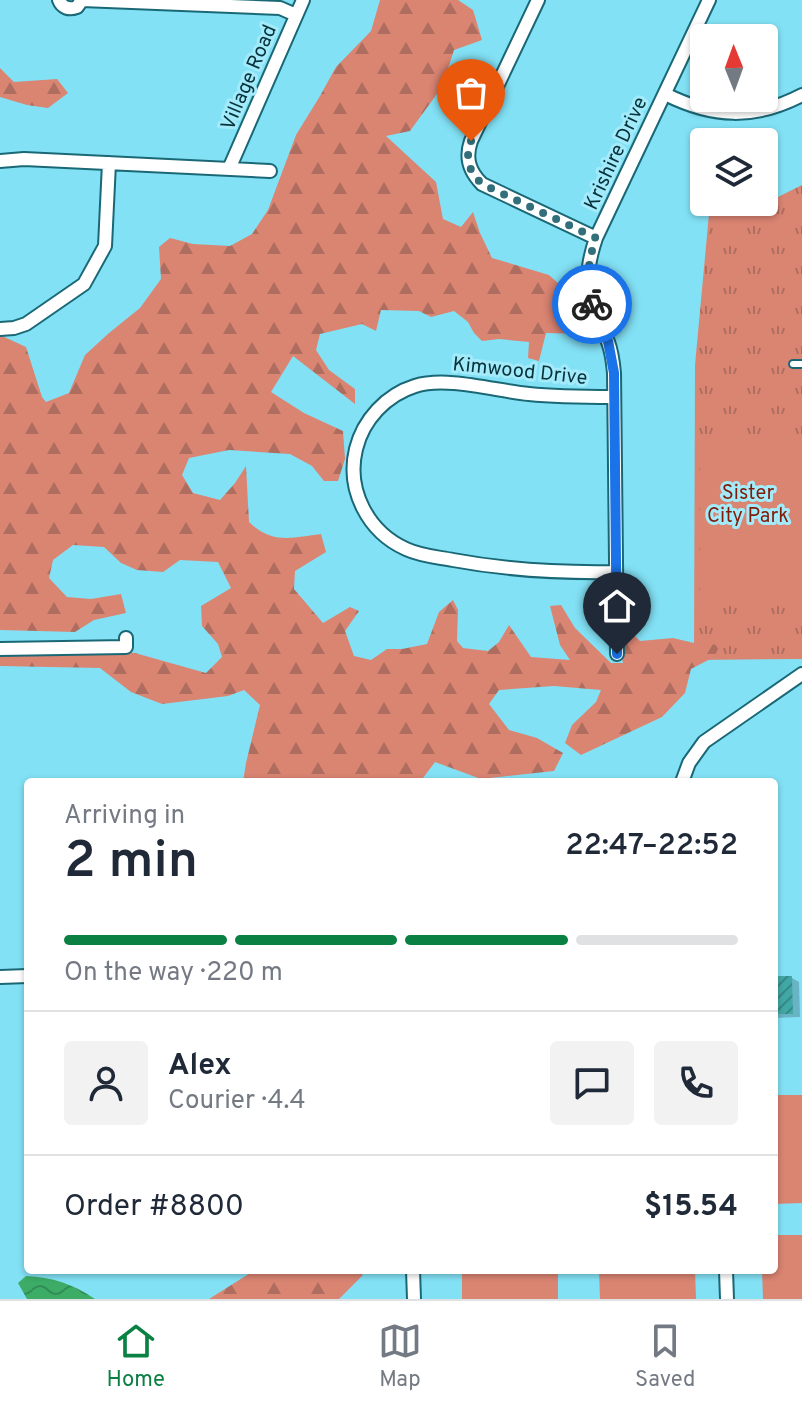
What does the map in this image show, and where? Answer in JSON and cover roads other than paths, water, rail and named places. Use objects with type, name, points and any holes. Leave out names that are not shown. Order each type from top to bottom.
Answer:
[{"type":"street","points":[[59,0],[69,9],[77,7],[82,0],[280,8],[296,15]]},
{"type":"street","name":"Village Road","points":[[229,169],[303,0]]},
{"type":"street","points":[[538,0],[471,141],[467,160],[482,184],[596,238]]},
{"type":"street","points":[[665,94],[709,0]]},
{"type":"street","name":"Krishire Drive","points":[[617,654],[612,357],[590,299],[588,282],[596,238],[665,94],[697,108],[732,113],[767,109],[802,95]]},
{"type":"street","points":[[0,161],[24,159],[270,171]]},
{"type":"street","points":[[0,329],[26,324],[84,284],[105,246],[109,163]]},
{"type":"street","name":"Kimwood Drive","points":[[614,397],[533,395],[444,382],[415,386],[389,399],[376,410],[366,424],[355,452],[354,468],[358,498],[364,512],[384,536],[409,551],[512,568],[616,572]]},
{"type":"street","points":[[0,649],[126,647],[126,638]]},
{"type":"street","points":[[683,778],[689,763],[704,742],[802,674]]},
{"type":"street","points":[[0,977],[24,976]]},
{"type":"street","points":[[413,1274],[414,1299]]},
{"type":"street","points":[[726,1274],[727,1299]]},
{"type":"lane","points":[[793,364],[802,364]]},
{"type":"water","points":[[26,1276],[62,1282],[95,1299],[27,1299],[18,1283]]},
{"type":"park label","name":"Sister City Park","points":[[748,504]]}]
